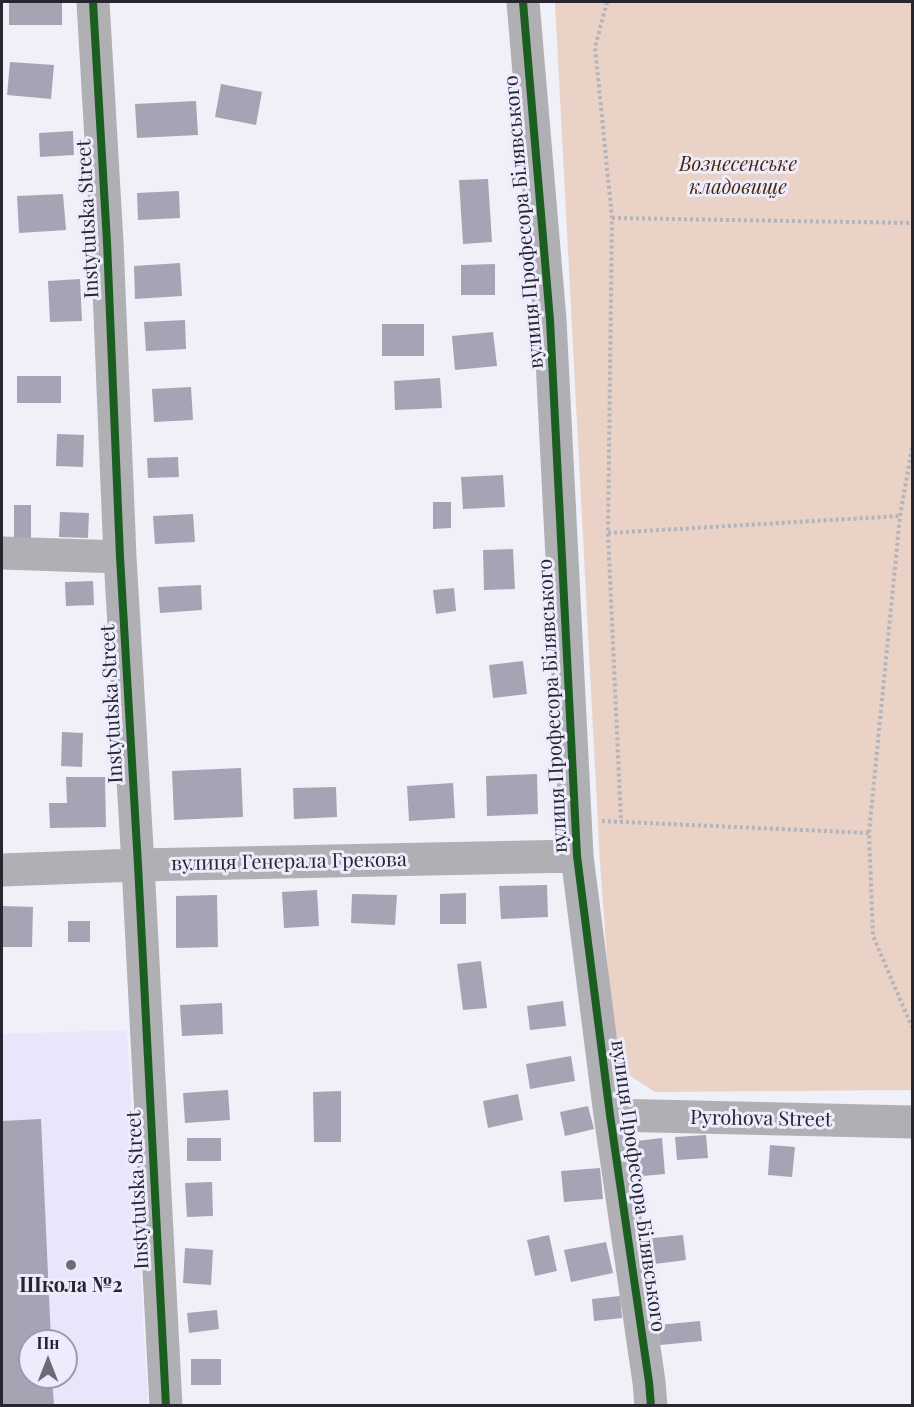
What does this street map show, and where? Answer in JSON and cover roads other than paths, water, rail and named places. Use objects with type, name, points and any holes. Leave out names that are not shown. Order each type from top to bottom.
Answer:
[{"type":"street","name":"Instytutska Street","points":[[93,2],[120,557],[166,1406]]},
{"type":"street","name":"вулиця Професора Білявського","points":[[523,2],[550,320],[577,856],[610,1115],[651,1406]]},
{"type":"street","points":[[2,554],[120,557]]},
{"type":"street","name":"вулиця Генерала Грекова","points":[[2,870],[577,856]]},
{"type":"street","name":"Pyrohova Street","points":[[610,1115],[912,1122]]},
{"type":"place","name":"Школа №2","points":[[71,1265]]},
{"type":"park label","name":"Вознесенське кладовище","points":[[738,176]]}]
